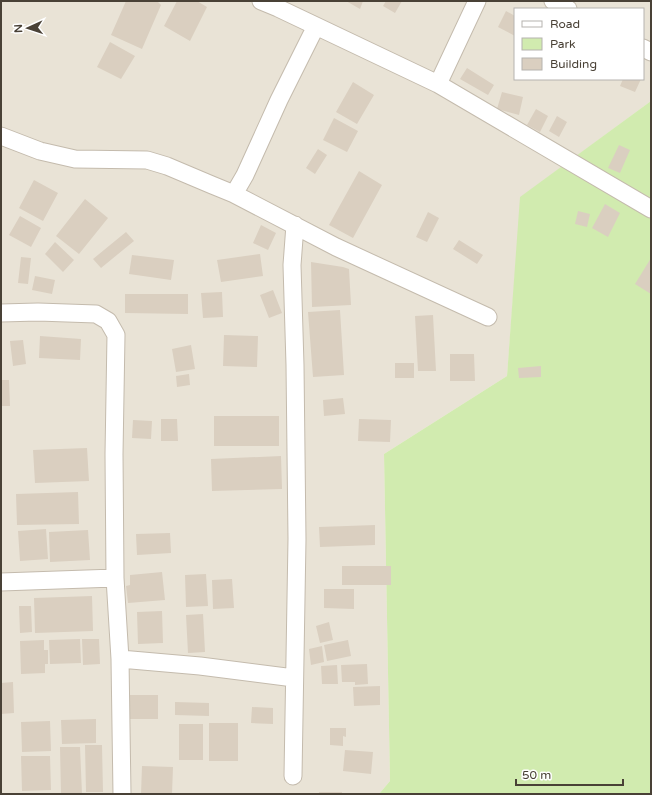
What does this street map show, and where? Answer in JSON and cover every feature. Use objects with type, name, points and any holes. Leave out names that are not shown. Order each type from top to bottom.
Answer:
[{"type":"street","points":[[261,1],[280,4],[316,26],[438,84],[651,209]]},
{"type":"street","points":[[438,84],[477,1]]},
{"type":"street","points":[[553,1],[566,8]]},
{"type":"street","points":[[234,194],[245,175],[279,100],[316,26]]},
{"type":"street","points":[[1,136],[40,151],[75,159],[148,160],[167,166],[234,194],[336,247],[488,317]]},
{"type":"street","points":[[293,776],[297,539],[292,265],[295,225]]},
{"type":"street","points":[[1,313],[38,312],[96,314],[108,321],[116,335],[114,454],[115,578],[120,659],[122,794]]},
{"type":"street","points":[[1,582],[115,578]]},
{"type":"street","points":[[120,659],[200,666],[294,678]]},
{"type":"shaded area","points":[[1,1],[651,1],[651,101],[521,197],[507,376],[384,454],[390,781],[379,794],[1,794]]},
{"type":"green space","points":[[651,101],[651,794],[379,794],[390,781],[384,454],[507,376],[520,197]]},
{"type":"building","points":[[126,1],[157,1],[161,5],[142,49],[111,35]]},
{"type":"building","points":[[177,1],[197,1],[207,7],[190,41],[164,26]]},
{"type":"building","points":[[346,1],[363,1],[360,9]]},
{"type":"building","points":[[386,1],[402,1],[395,13],[383,6]]},
{"type":"building","points":[[506,11],[514,15],[514,35],[498,27]]},
{"type":"building","points":[[110,42],[135,56],[121,79],[97,67]]},
{"type":"building","points":[[467,68],[494,85],[488,95],[460,79]]},
{"type":"building","points":[[623,80],[641,80],[635,92],[620,86]]},
{"type":"building","points":[[353,82],[374,95],[357,124],[336,112]]},
{"type":"building","points":[[502,92],[523,97],[519,115],[497,109]]},
{"type":"building","points":[[536,109],[548,116],[540,132],[527,125]]},
{"type":"building","points":[[557,116],[567,122],[559,137],[549,131]]},
{"type":"building","points":[[334,118],[358,131],[347,152],[323,140]]},
{"type":"building","points":[[619,145],[630,150],[620,173],[608,168]]},
{"type":"building","points":[[318,149],[327,155],[315,174],[306,168]]},
{"type":"building","points":[[359,171],[382,185],[353,238],[329,225]]},
{"type":"building","points":[[34,180],[58,193],[43,221],[19,208]]},
{"type":"building","points":[[85,199],[108,218],[79,254],[56,236]]},
{"type":"building","points":[[605,204],[620,213],[608,237],[592,228]]},
{"type":"building","points":[[578,211],[590,214],[587,227],[575,224]]},
{"type":"building","points":[[428,212],[439,218],[427,242],[416,237]]},
{"type":"building","points":[[20,216],[41,228],[31,247],[9,235]]},
{"type":"building","points":[[261,225],[276,233],[268,250],[253,243]]},
{"type":"building","points":[[126,232],[134,241],[101,268],[93,259]]},
{"type":"building","points":[[459,240],[483,255],[477,264],[453,249]]},
{"type":"building","points":[[55,242],[74,260],[63,272],[45,254]]},
{"type":"building","points":[[260,254],[263,276],[221,282],[217,260]]},
{"type":"building","points":[[132,255],[174,260],[171,280],[129,274]]},
{"type":"building","points":[[21,257],[31,258],[28,284],[18,283]]},
{"type":"building","points":[[651,258],[651,294],[635,284]]},
{"type":"building","points":[[311,262],[349,269],[351,305],[312,307]]},
{"type":"building","points":[[35,276],[55,280],[52,294],[32,290]]},
{"type":"building","points":[[273,290],[282,313],[269,318],[260,295]]},
{"type":"building","points":[[222,292],[223,317],[203,318],[201,293]]},
{"type":"building","points":[[125,294],[188,294],[188,314],[125,313]]},
{"type":"building","points":[[340,310],[344,375],[313,377],[308,312]]},
{"type":"building","points":[[433,315],[436,371],[418,371],[415,316]]},
{"type":"building","points":[[224,335],[258,336],[257,367],[223,366]]},
{"type":"building","points":[[40,336],[81,339],[80,360],[39,358]]},
{"type":"building","points":[[23,340],[26,364],[13,366],[10,341]]},
{"type":"building","points":[[191,345],[195,369],[176,372],[172,349]]},
{"type":"building","points":[[450,354],[474,354],[475,381],[450,381]]},
{"type":"building","points":[[395,363],[414,363],[414,378],[395,378]]},
{"type":"building","points":[[541,366],[541,377],[519,378],[518,368]]},
{"type":"building","points":[[189,374],[190,385],[177,387],[176,376]]},
{"type":"building","points":[[1,380],[9,380],[10,406],[1,406]]},
{"type":"building","points":[[343,398],[345,414],[324,416],[323,400]]},
{"type":"building","points":[[214,416],[279,416],[279,446],[214,446]]},
{"type":"building","points":[[161,419],[177,419],[178,441],[161,441]]},
{"type":"building","points":[[359,419],[391,420],[390,442],[358,441]]},
{"type":"building","points":[[133,420],[152,421],[151,439],[132,438]]},
{"type":"building","points":[[87,448],[89,481],[35,483],[33,450]]},
{"type":"building","points":[[281,456],[282,489],[212,491],[211,459]]},
{"type":"building","points":[[78,492],[79,524],[17,525],[16,494]]},
{"type":"building","points":[[375,525],[375,545],[320,547],[319,527]]},
{"type":"building","points":[[46,529],[48,559],[20,561],[18,531]]},
{"type":"building","points":[[88,530],[90,560],[50,562],[49,532]]},
{"type":"building","points":[[170,533],[171,553],[137,555],[136,534]]},
{"type":"building","points":[[342,566],[391,566],[391,585],[342,585]]},
{"type":"building","points":[[162,572],[165,600],[128,603],[126,586],[130,585],[130,575]]},
{"type":"building","points":[[206,574],[208,606],[186,607],[185,575]]},
{"type":"building","points":[[232,579],[234,608],[213,609],[212,580]]},
{"type":"building","points":[[324,589],[354,589],[354,609],[324,608]]},
{"type":"building","points":[[92,596],[93,631],[35,633],[34,598]]},
{"type":"building","points":[[19,606],[31,606],[32,632],[20,633]]},
{"type":"building","points":[[162,611],[163,643],[138,644],[137,612]]},
{"type":"building","points":[[203,614],[205,652],[188,653],[186,615]]},
{"type":"building","points":[[329,622],[333,640],[320,643],[316,626]]},
{"type":"building","points":[[80,639],[81,663],[50,664],[49,640]]},
{"type":"building","points":[[82,639],[99,639],[100,664],[83,665]]},
{"type":"building","points":[[44,640],[44,650],[48,650],[48,664],[45,664],[45,673],[21,674],[20,641]]},
{"type":"building","points":[[348,640],[351,656],[327,661],[324,645]]},
{"type":"building","points":[[322,646],[324,662],[311,665],[309,649]]},
{"type":"building","points":[[367,664],[368,684],[355,685],[355,682],[342,682],[341,665]]},
{"type":"building","points":[[337,665],[338,684],[322,684],[321,666]]},
{"type":"building","points":[[13,682],[14,713],[1,714],[1,683]]},
{"type":"building","points":[[380,686],[380,705],[354,706],[353,687]]},
{"type":"building","points":[[130,695],[158,695],[158,719],[130,719]]},
{"type":"building","points":[[175,702],[209,703],[209,716],[175,715]]},
{"type":"building","points":[[252,707],[273,708],[273,724],[251,723]]},
{"type":"building","points":[[96,719],[96,743],[62,744],[61,720]]},
{"type":"building","points":[[50,721],[51,751],[22,752],[21,722]]},
{"type":"building","points":[[209,723],[238,723],[238,761],[209,761]]},
{"type":"building","points":[[179,724],[203,724],[203,760],[179,760]]},
{"type":"building","points":[[330,728],[346,728],[346,737],[343,736],[343,746],[330,745]]},
{"type":"building","points":[[85,745],[102,745],[103,792],[86,792]]},
{"type":"building","points":[[60,747],[80,747],[82,794],[61,794]]},
{"type":"building","points":[[345,750],[373,752],[371,774],[343,771]]},
{"type":"building","points":[[21,756],[50,756],[51,790],[22,791]]},
{"type":"building","points":[[142,766],[173,767],[172,794],[141,794]]},
{"type":"building","points":[[319,792],[342,792],[342,794],[319,794]]}]
